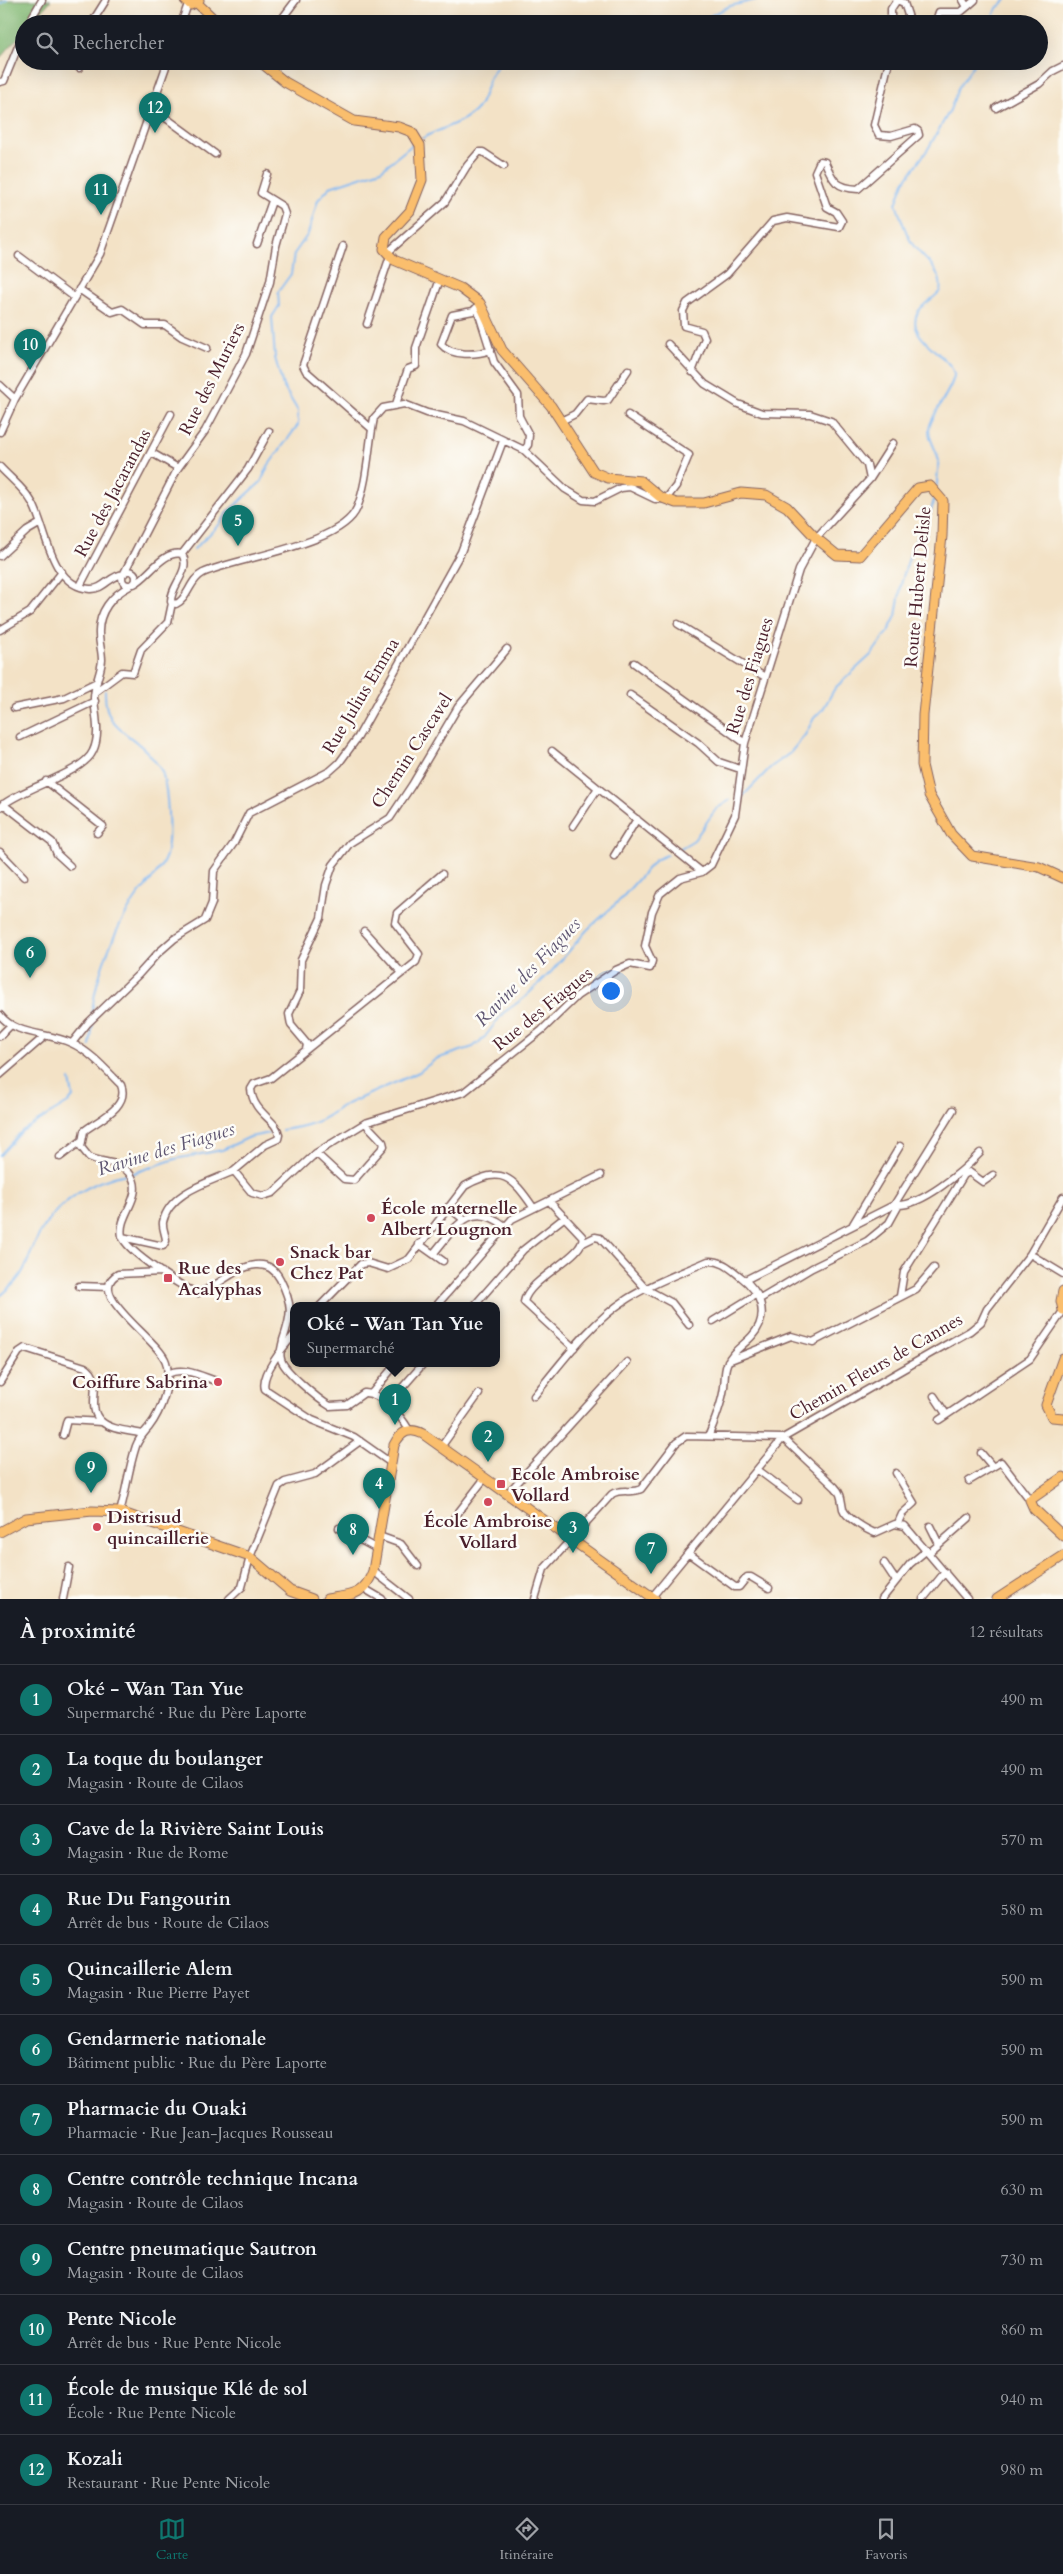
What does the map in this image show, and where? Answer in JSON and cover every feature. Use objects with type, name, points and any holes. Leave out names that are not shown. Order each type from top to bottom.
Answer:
[{"type":"main road","points":[[192,2],[208,15]]},
{"type":"main road","points":[[270,70],[285,82],[354,121],[399,128],[412,132],[420,145],[422,180],[410,211],[386,237],[384,249],[389,254]]},
{"type":"main road","name":"Route Hubert Delisle","points":[[389,254],[394,260],[469,293],[479,306],[502,350],[551,406],[594,472],[608,478],[641,481],[666,499],[676,503],[704,503],[741,493],[766,495],[787,507],[816,538],[837,555],[860,556],[918,488],[930,486],[943,501],[942,536],[923,715],[922,765],[929,795],[951,834],[972,856],[979,859],[1039,867],[1063,878]]},
{"type":"main road","points":[[1063,1291],[1061,1301],[1063,1311]]},
{"type":"main road","points":[[1063,1358],[1046,1405],[1052,1417],[1063,1418]]},
{"type":"main road","points":[[327,1599],[346,1596],[365,1589],[373,1571],[391,1463],[397,1439],[409,1430],[423,1434],[572,1538],[653,1598]]},
{"type":"main road","points":[[1063,1477],[1030,1500],[1034,1509],[1063,1536]]},
{"type":"main road","points":[[0,1532],[26,1518],[92,1511],[120,1512],[250,1557],[290,1591],[312,1599]]},
{"type":"main road","points":[[997,1599],[1063,1556]]},
{"type":"street","points":[[33,15],[42,0]]},
{"type":"street","points":[[97,15],[106,0]]},
{"type":"street","points":[[285,15],[296,0]]},
{"type":"street","points":[[892,15],[894,3],[897,0],[904,3],[908,15]]},
{"type":"street","points":[[963,0],[967,7]]},
{"type":"street","points":[[938,15],[939,12],[961,12],[975,0]]},
{"type":"street","points":[[186,15],[192,2]]},
{"type":"street","points":[[2,81],[15,52]]},
{"type":"street","points":[[996,108],[1039,84],[1053,71],[1063,66]]},
{"type":"street","points":[[0,432],[15,399],[100,254],[165,70]]},
{"type":"street","points":[[692,372],[705,338],[702,331],[684,326],[683,311],[687,303],[727,274],[772,221],[787,218],[839,227],[842,220],[836,212],[827,208],[815,172],[820,161],[825,162],[832,179],[844,188],[858,189],[919,135],[918,130],[915,129],[891,136],[879,135],[874,126],[887,70]]},
{"type":"street","points":[[151,107],[216,154]]},
{"type":"street","points":[[367,324],[389,254],[445,202],[467,166],[479,152],[483,152],[504,166]]},
{"type":"street","name":"Rue des Muriers","points":[[126,576],[178,468],[192,452],[220,405],[246,354],[260,317],[285,214],[282,206],[261,194],[266,174]]},
{"type":"street","points":[[257,244],[272,201]]},
{"type":"street","points":[[343,246],[303,365],[306,371],[372,429]]},
{"type":"street","points":[[19,256],[74,297]]},
{"type":"street","points":[[396,404],[408,369],[416,366],[418,362],[416,348],[440,279]]},
{"type":"street","points":[[79,289],[112,312],[122,309],[145,324],[167,326],[182,337],[207,348]]},
{"type":"street","points":[[491,350],[478,354],[466,353],[450,350],[441,344],[454,313],[472,312],[479,306],[491,350],[494,362],[518,395],[519,416],[529,435],[528,446],[524,450]]},
{"type":"street","points":[[668,344],[692,372],[721,396],[752,410],[770,414],[810,414],[831,422],[867,465],[870,479]]},
{"type":"street","points":[[561,421],[575,414],[587,399],[608,400],[628,370]]},
{"type":"street","points":[[0,385],[15,399]]},
{"type":"street","points":[[172,603],[180,602],[192,582],[200,574],[309,541],[345,524],[353,515],[361,494],[374,418],[378,411],[396,404],[404,404],[427,413],[464,421],[524,450],[565,489],[583,500],[595,501],[621,488],[630,486],[655,500],[666,499],[676,486],[689,455],[628,415]]},
{"type":"street","name":"Rue des Jacarandas","points":[[80,586],[171,414]]},
{"type":"street","points":[[132,585],[148,571],[172,555],[182,554],[248,469],[269,431]]},
{"type":"street","name":"Rue Julius Emma","points":[[72,1043],[88,1023],[158,953],[174,939],[205,920],[212,903],[214,871],[234,843],[249,813],[301,784],[330,771],[339,763],[358,737],[461,552],[503,441]]},
{"type":"street","name":"Rue des Fiagues","points":[[234,1171],[252,1193],[263,1196],[280,1187],[316,1153],[365,1123],[464,1092],[542,1030],[577,996],[608,976],[630,964],[650,968],[652,961],[644,946],[652,912],[660,894],[680,878],[702,872],[711,865],[735,815],[745,744],[799,570],[816,538],[870,479],[893,443]]},
{"type":"street","points":[[152,453],[178,468]]},
{"type":"street","points":[[0,468],[32,502],[54,560],[62,572],[80,586],[94,588],[112,578],[148,571]]},
{"type":"street","points":[[0,556],[27,530],[39,524]]},
{"type":"street","points":[[95,692],[122,672],[133,673],[141,650],[168,622],[172,592],[185,564],[182,554]]},
{"type":"street","points":[[0,630],[30,612],[62,572]]},
{"type":"street","points":[[126,576],[137,578],[132,585]]},
{"type":"street","points":[[126,576],[132,585]]},
{"type":"street","points":[[70,866],[57,854],[52,842],[2,806],[46,781],[81,766],[90,757],[96,740],[95,692],[102,660],[99,636],[100,620],[106,606],[126,576]]},
{"type":"street","points":[[678,624],[765,677]]},
{"type":"street","name":"Chemin Cascavel","points":[[306,1050],[307,1044],[291,1024],[289,1014],[300,992],[301,960],[321,918],[326,885],[332,865],[350,843],[390,818],[412,785],[458,707],[507,650]]},
{"type":"street","points":[[634,663],[745,744]]},
{"type":"street","points":[[14,708],[64,698],[97,682]]},
{"type":"street","points":[[630,695],[698,743],[719,762],[740,769]]},
{"type":"street","points":[[20,737],[95,701]]},
{"type":"street","points":[[552,751],[702,872]]},
{"type":"street","points":[[46,781],[103,826],[97,833]]},
{"type":"street","points":[[573,826],[598,788]]},
{"type":"street","points":[[614,856],[637,818]]},
{"type":"street","points":[[0,852],[24,877]]},
{"type":"street","points":[[122,1237],[163,1246],[166,1241],[162,1227],[164,1217],[178,1198],[191,1190],[234,1171],[265,1145],[278,1139],[279,1135],[276,1126],[265,1118],[256,1106],[252,1087],[274,1075],[416,962],[419,954],[395,923],[397,913],[442,874]]},
{"type":"street","points":[[364,930],[402,974]]},
{"type":"street","points":[[0,1015],[11,1025],[72,1043],[92,1056],[121,1085],[124,1091],[117,1107],[84,1131],[81,1147],[88,1157],[123,1167],[131,1176],[135,1187],[134,1197],[124,1222],[122,1237],[137,1254],[162,1272],[198,1293],[234,1272],[253,1265],[265,1265],[272,1268],[287,1292],[290,1302]]},
{"type":"street","points":[[0,1036],[11,1025]]},
{"type":"street","points":[[0,1075],[45,1036]]},
{"type":"street","points":[[713,1321],[880,1233],[889,1223],[897,1205],[953,1110]]},
{"type":"street","points":[[316,1153],[344,1179],[354,1180],[384,1146],[383,1142],[365,1123]]},
{"type":"street","points":[[60,1157],[81,1141]]},
{"type":"street","points":[[853,1225],[900,1146]]},
{"type":"street","points":[[745,1280],[853,1225],[950,1182],[980,1153]]},
{"type":"street","points":[[900,1296],[904,1272],[964,1176],[970,1172],[983,1182],[993,1175]]},
{"type":"street","points":[[439,1302],[505,1226],[533,1207],[550,1202],[601,1175]]},
{"type":"street","points":[[324,1302],[357,1266],[368,1262],[384,1269],[392,1268],[408,1259],[465,1186],[491,1176],[504,1177],[517,1184],[533,1207]]},
{"type":"street","name":"Chemin Fleurs de Cannes","points":[[783,1438],[970,1331],[981,1322],[1030,1254],[1063,1197]]},
{"type":"street","points":[[550,1202],[582,1236],[583,1243]]},
{"type":"street","points":[[448,1207],[463,1219]]},
{"type":"street","points":[[433,1254],[463,1219],[487,1214],[505,1226]]},
{"type":"street","points":[[478,1302],[523,1250],[565,1217]]},
{"type":"street","points":[[574,1348],[524,1302],[528,1292],[552,1269],[579,1250],[583,1243],[595,1237],[600,1238],[646,1289],[672,1303],[689,1325]]},
{"type":"street","points":[[419,1244],[443,1261]]},
{"type":"street","points":[[1030,1254],[1063,1274]]},
{"type":"street","points":[[534,1396],[574,1348],[621,1303],[646,1289],[713,1261],[722,1263],[745,1280],[758,1296],[762,1310],[758,1328],[728,1361],[724,1388],[709,1435]]},
{"type":"street","points":[[728,1361],[791,1336],[813,1342],[843,1328],[920,1285],[934,1268]]},
{"type":"street","points":[[120,1512],[135,1449],[150,1426],[159,1407],[168,1374],[164,1355],[154,1342],[122,1314],[111,1299],[108,1287],[112,1277],[118,1274],[162,1272]]},
{"type":"street","points":[[79,1286],[108,1287]]},
{"type":"street","points":[[939,1420],[1030,1359],[1063,1311]]},
{"type":"street","points":[[290,1319],[281,1350],[281,1359],[285,1367],[330,1406],[347,1405],[360,1395],[371,1394],[402,1418],[409,1430]]},
{"type":"street","points":[[290,1340],[281,1350],[264,1380],[265,1389],[308,1418],[360,1441],[391,1463]]},
{"type":"street","points":[[0,1382],[19,1352],[28,1349],[84,1367],[92,1374],[96,1382],[95,1410],[102,1422]]},
{"type":"street","points":[[508,1494],[627,1362]]},
{"type":"street","points":[[371,1394],[394,1367]]},
{"type":"street","points":[[386,1405],[420,1367]]},
{"type":"street","points":[[168,1374],[174,1370],[184,1371],[216,1381]]},
{"type":"street","points":[[441,1447],[479,1394]]},
{"type":"street","points":[[934,1396],[946,1414]]},
{"type":"street","points":[[63,1436],[67,1420],[102,1422],[143,1434]]},
{"type":"street","points":[[535,1599],[544,1569],[612,1494],[621,1490],[634,1492],[641,1489],[681,1439],[693,1435],[783,1438],[836,1486],[842,1498],[844,1512],[869,1531],[879,1533],[898,1523],[902,1514],[914,1503],[896,1473]]},
{"type":"street","points":[[653,1598],[783,1438]]},
{"type":"street","points":[[229,1599],[242,1587],[250,1557],[275,1492],[281,1483],[315,1474],[360,1441]]},
{"type":"street","points":[[980,1453],[992,1466]]},
{"type":"street","points":[[969,1481],[998,1462],[1004,1464],[1030,1500]]},
{"type":"street","points":[[758,1470],[798,1500]]},
{"type":"street","points":[[454,1518],[486,1478]]},
{"type":"street","points":[[882,1599],[912,1561],[940,1544],[969,1518]]},
{"type":"street","points":[[898,1523],[907,1528],[967,1599]]},
{"type":"street","points":[[930,1526],[940,1544]]},
{"type":"street","points":[[339,1528],[376,1550]]},
{"type":"street","points":[[379,1536],[401,1544],[418,1566]]},
{"type":"street","points":[[688,1553],[735,1587],[739,1587],[747,1577],[750,1577],[769,1588]]},
{"type":"street","points":[[884,1563],[896,1581]]},
{"type":"street","points":[[63,1599],[69,1567]]},
{"type":"street","points":[[373,1571],[409,1599]]},
{"type":"street","points":[[923,1599],[945,1572]]},
{"type":"street","points":[[365,1589],[369,1599]]},
{"type":"street","points":[[365,1589],[382,1599]]},
{"type":"green space","points":[[0,0],[51,0],[38,15],[15,15],[15,41],[0,58]]},
{"type":"waterway","points":[[0,4],[7,0]]},
{"type":"waterway","points":[[712,15],[730,6],[756,0]]},
{"type":"waterway","name":"Ravine des Fiagues","points":[[994,15],[997,8],[1006,0]]},
{"type":"waterway","points":[[423,138],[470,116],[480,104],[488,82],[495,70]]},
{"type":"waterway","name":"Ravine des Fiagues","points":[[937,485],[938,458],[930,438],[929,429],[954,374],[951,367],[929,346],[917,330],[915,321],[918,312],[940,291],[939,277],[910,240],[896,204],[904,182],[928,149],[950,110],[958,88],[970,70]]},
{"type":"waterway","points":[[194,549],[219,525],[230,510],[261,482],[268,466],[298,425],[298,411],[283,386],[275,358],[272,317],[279,306],[278,292],[291,274],[294,254],[308,234],[318,200],[330,187],[381,170],[412,145]]},
{"type":"waterway","name":"Ravine des Fiagues","points":[[741,798],[771,767],[790,753],[805,735],[814,718],[823,709],[835,688],[871,655],[889,630],[896,616],[902,580],[910,554],[918,534],[928,521],[934,500]]},
{"type":"waterway","points":[[92,1015],[101,970],[113,939],[128,910],[162,864],[167,851],[168,834],[166,792],[161,771],[145,750],[114,724],[106,705],[105,691]]},
{"type":"waterway","name":"Ravine des Fiagues","points":[[679,849],[694,840],[716,809],[730,800]]},
{"type":"waterway","name":"Ravine des Fiagues","points":[[282,1130],[320,1120],[340,1107],[419,1072],[436,1059],[473,1047],[484,1038],[503,1013],[524,998],[551,972],[587,930],[620,900],[655,860],[667,855]]},
{"type":"waterway","points":[[90,1046],[93,1022]]},
{"type":"waterway","points":[[0,1155],[22,1131],[68,1103],[73,1097],[70,1080]]},
{"type":"waterway","name":"Ravine des Fiagues","points":[[131,1174],[175,1159],[222,1150],[250,1137],[274,1132]]},
{"type":"waterway","name":"Ravine des Fiagues","points":[[0,1296],[21,1274],[40,1233],[56,1211],[88,1187],[126,1174]]},
{"type":"place","name":"Kozali","points":[[155,133]]},
{"type":"place","name":"École de musique Klé de sol","points":[[101,215]]},
{"type":"place","name":"Pente Nicole","points":[[30,370]]},
{"type":"place","name":"Quincaillerie Alem","points":[[238,546]]},
{"type":"place","name":"Gendarmerie nationale","points":[[30,978]]},
{"type":"place","name":"École maternelle Albert Lougnon","points":[[371,1218]]},
{"type":"place","name":"Snack bar Chez Pat","points":[[280,1262]]},
{"type":"place","name":"Rue des Acalyphas","points":[[168,1278]]},
{"type":"place","name":"Coiffure Sabrina","points":[[218,1382]]},
{"type":"place","name":"Oké - Wan Tan Yue","points":[[395,1425]]},
{"type":"place","name":"La toque du boulanger","points":[[488,1462]]},
{"type":"place","name":"Ecole Ambroise Vollard","points":[[501,1484]]},
{"type":"place","name":"Centre pneumatique Sautron","points":[[91,1493]]},
{"type":"place","name":"École Ambroise Vollard","points":[[488,1502]]},
{"type":"place","name":"Rue Du Fangourin","points":[[379,1509]]},
{"type":"place","name":"Distrisud quincaillerie","points":[[97,1527]]},
{"type":"place","name":"Cave de la Rivière Saint Louis","points":[[573,1553]]},
{"type":"place","name":"Centre contrôle technique Incana","points":[[353,1555]]},
{"type":"place","name":"Pharmacie du Ouaki","points":[[651,1574]]}]
